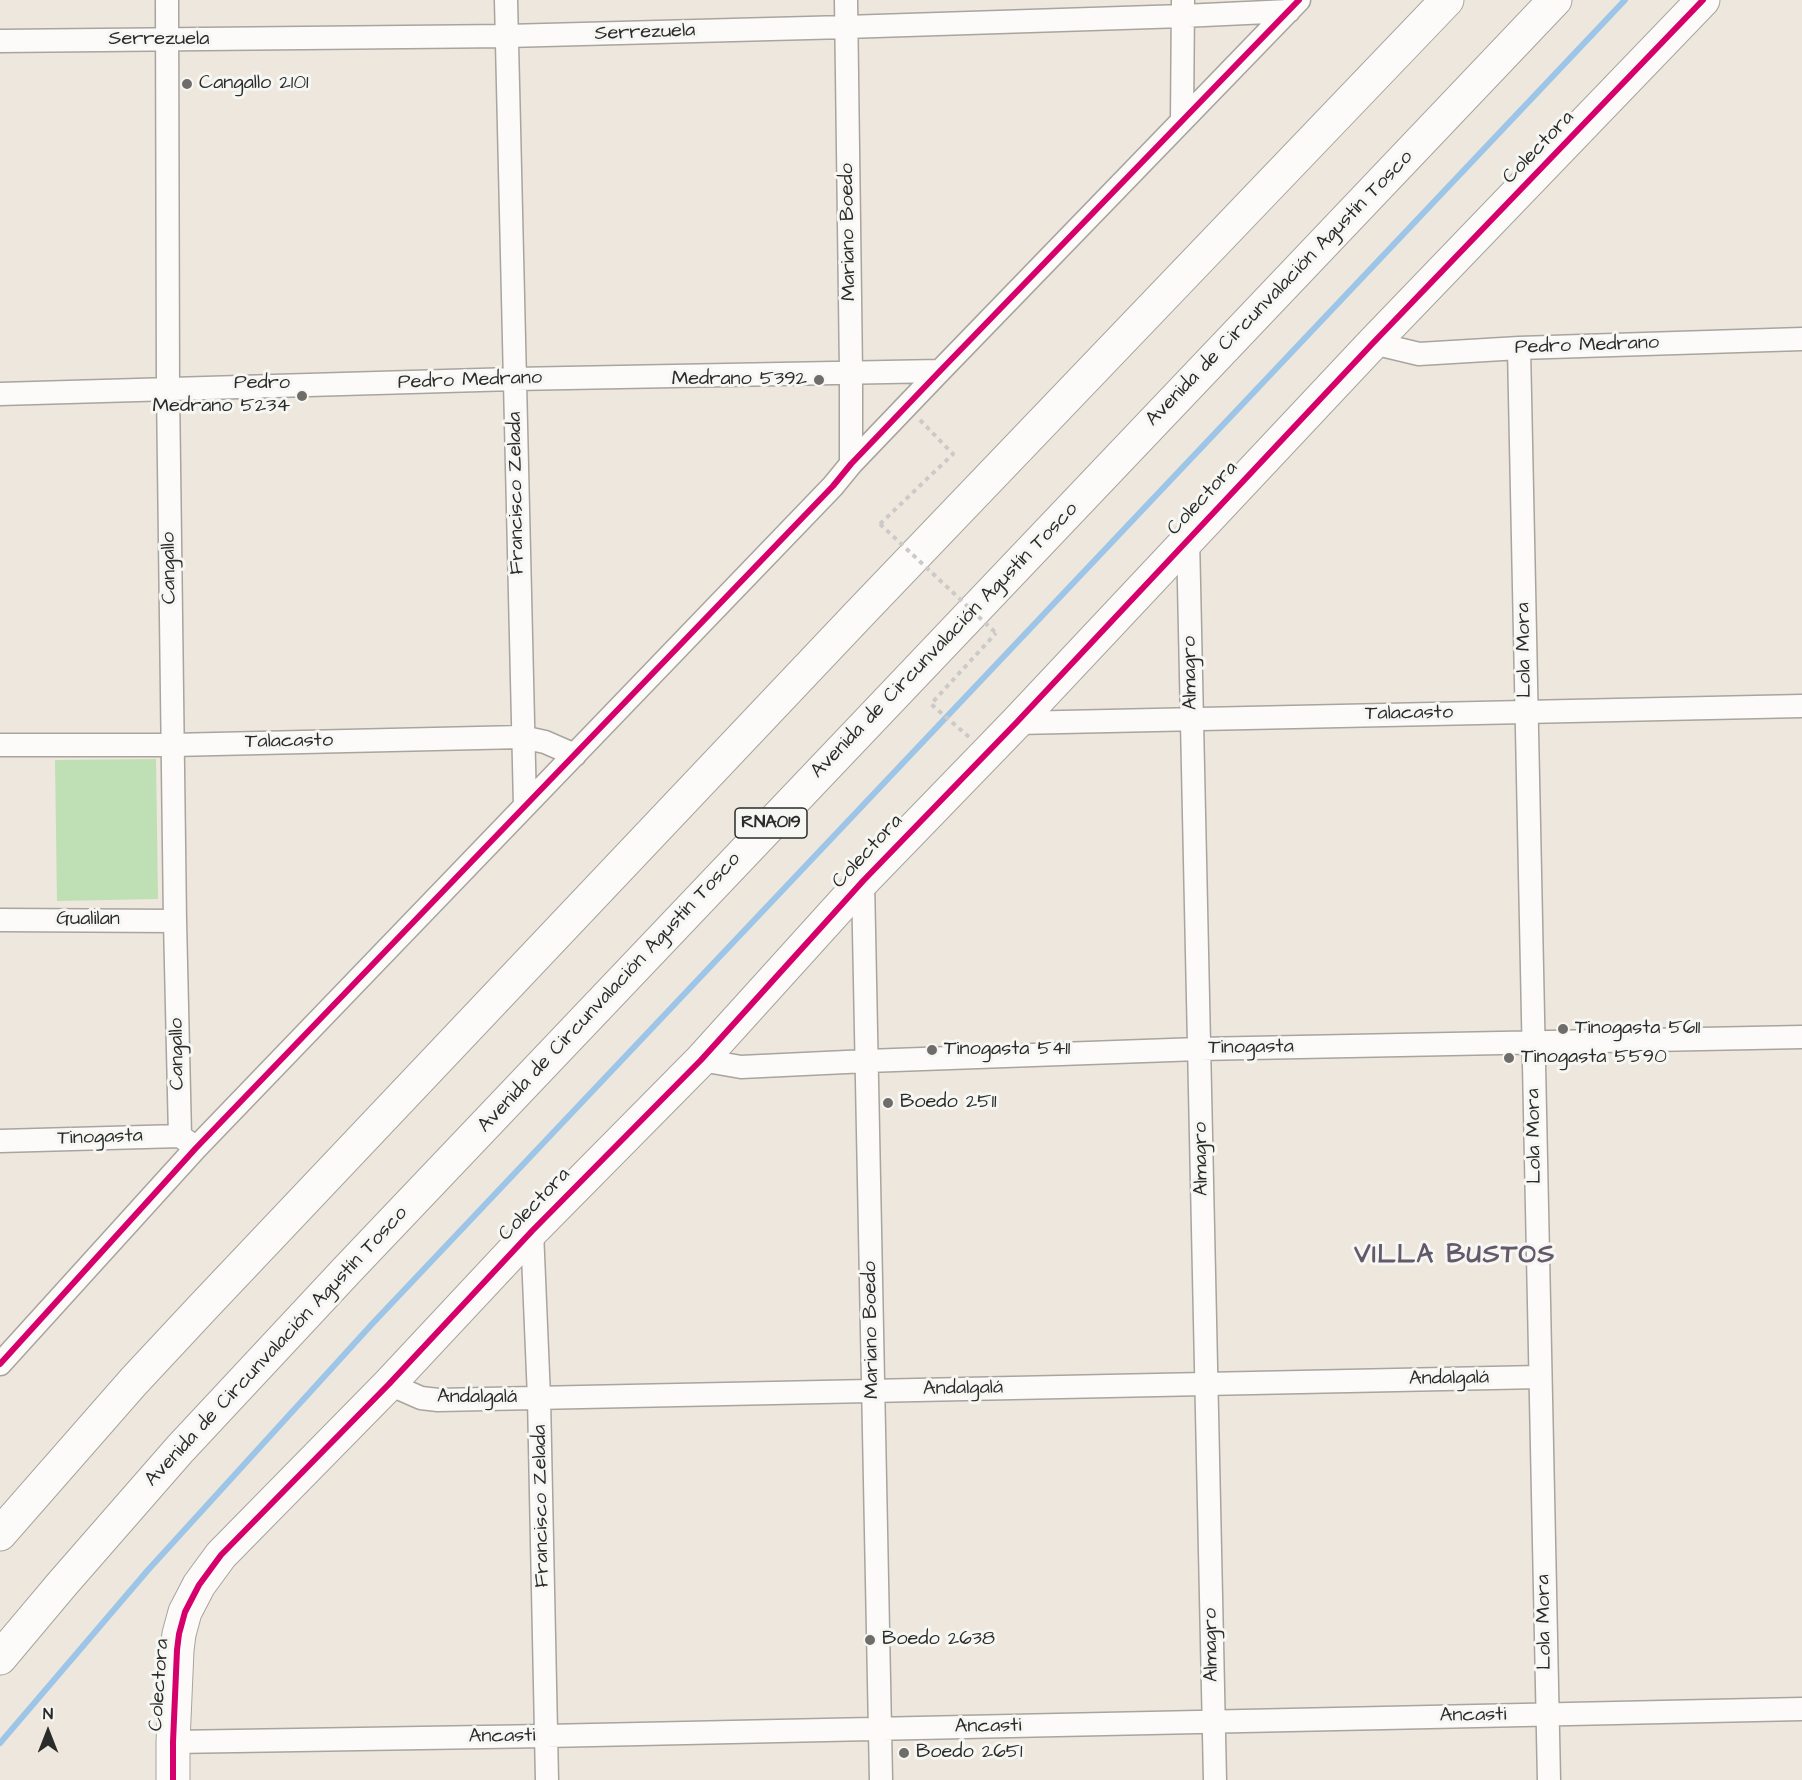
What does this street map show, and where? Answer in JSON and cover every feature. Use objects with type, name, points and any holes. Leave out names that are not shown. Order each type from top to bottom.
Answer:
[{"type":"main road","points":[[0,1534],[134,1381],[204,1306],[869,604],[1447,0]]},
{"type":"main road","name":"Avenida de Circunvalación Agustín Tosco","points":[[0,1658],[63,1582],[180,1449],[348,1269],[1555,0]]},
{"type":"main road","name":"Colectora","points":[[173,1780],[178,1642],[185,1612],[199,1586],[221,1555],[701,1060],[863,881],[1016,723],[1373,343],[1703,0]]},
{"type":"street","name":"Cangallo","points":[[167,0],[168,389],[175,921],[188,1142]]},
{"type":"street","name":"Francisco Zelada","points":[[506,0],[525,806]]},
{"type":"street","name":"Mariano Boedo","points":[[846,0],[851,464]]},
{"type":"street","name":"Serrezuela","points":[[0,41],[507,36],[846,27],[1183,8],[1294,5]]},
{"type":"street","points":[[0,1364],[188,1142],[525,806],[833,486],[851,464],[940,371],[1294,5]]},
{"type":"street","points":[[1182,121],[1183,8]]},
{"type":"street","name":"Pedro Medrano","points":[[1373,343],[1419,354],[1520,348],[1802,339]]},
{"type":"street","name":"Lola Mora","points":[[1520,348],[1549,1780]]},
{"type":"street","name":"Pedro Medrano","points":[[0,394],[514,379],[940,371]]},
{"type":"street","name":"Almagro","points":[[1188,538],[1215,1780]]},
{"type":"street","name":"Talacasto","points":[[1016,723],[1802,706]]},
{"type":"street","name":"Talacasto","points":[[0,745],[172,745],[522,737],[545,742],[574,755]]},
{"type":"street","name":"Mariano Boedo","points":[[863,881],[881,1780]]},
{"type":"street","name":"Gualilan","points":[[0,920],[175,921]]},
{"type":"street","name":"Tinogasta","points":[[701,1060],[741,1067],[1199,1050],[1802,1037]]},
{"type":"street","name":"Tinogasta","points":[[0,1141],[188,1142]]},
{"type":"street","name":"Francisco Zelada","points":[[532,1232],[539,1398],[548,1780]]},
{"type":"street","name":"Andalgalá","points":[[389,1384],[421,1398],[438,1400],[1540,1377]]},
{"type":"street","name":"Ancasti","points":[[173,1742],[1802,1709]]},
{"type":"path","points":[[914,427],[920,420],[953,454],[880,524],[996,633],[931,704],[973,741]]},
{"type":"green space","points":[[156,759],[158,899],[57,901],[55,760]]},
{"type":"waterway","points":[[0,1743],[148,1570],[373,1323],[1625,0]]},
{"type":"cycle path","points":[[0,1364],[196,1148],[833,486],[851,464],[940,371],[1299,0]]},
{"type":"cycle path","points":[[173,1780],[179,1634],[185,1612],[199,1585],[221,1555],[389,1384],[532,1231],[701,1060],[863,881],[1016,723],[1373,343],[1703,0]]},
{"type":"place","name":"Cangallo 2101","points":[[187,84]]},
{"type":"place","name":"Medrano 5392","points":[[819,380]]},
{"type":"place","name":"Pedro Medrano 5234","points":[[302,396]]},
{"type":"place","name":"Tinogasta 5611","points":[[1563,1029]]},
{"type":"place","name":"Tinogasta 5411","points":[[932,1050]]},
{"type":"place","name":"Tinogasta 5590","points":[[1509,1058]]},
{"type":"place","name":"Boedo 2511","points":[[888,1103]]},
{"type":"place","name":"Boedo 2638","points":[[870,1640]]},
{"type":"place","name":"Boedo 2651","points":[[904,1753]]},
{"type":"district","name":"VILLA BUSTOS","points":[[1455,1257]]}]
